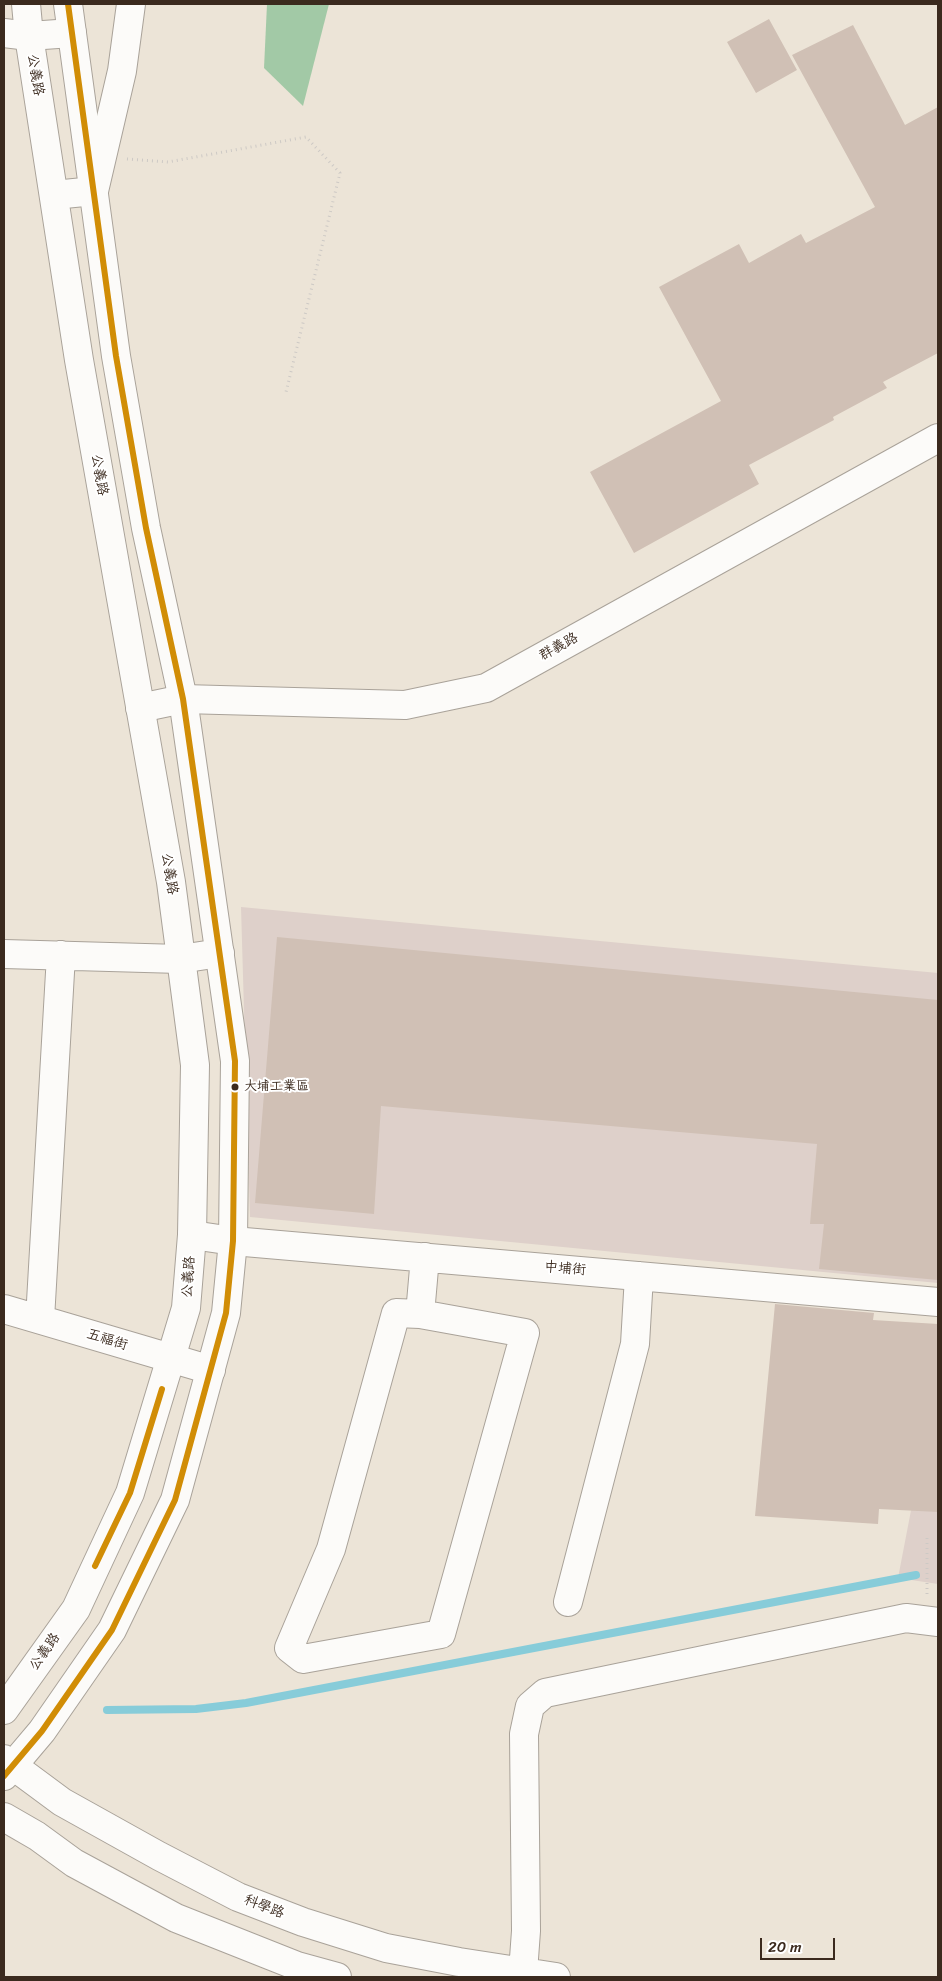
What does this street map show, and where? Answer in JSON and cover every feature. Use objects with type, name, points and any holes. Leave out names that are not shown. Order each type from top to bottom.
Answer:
[{"type":"main road","name":"公義路","points":[[4,1710],[76,1609],[130,1493],[171,1359],[186,1308],[192,1235],[195,1065],[170,882],[79,360],[54,195],[17,34],[26,4]]},
{"type":"main road","points":[[6,1766],[42,1732],[112,1630],[175,1500],[226,1313],[233,1241],[235,1061],[183,699],[146,528],[116,356],[68,4]]},
{"type":"main road","points":[[94,190],[122,71],[131,4]]},
{"type":"main road","points":[[17,34],[72,33]]},
{"type":"main road","points":[[54,195],[94,190]]},
{"type":"main road","name":"群義路","points":[[140,708],[183,699],[405,705],[486,688],[938,438]]},
{"type":"main road","points":[[4,954],[180,959],[220,952]]},
{"type":"main road","points":[[40,1320],[61,955]]},
{"type":"main road","name":"中埔街","points":[[192,1235],[233,1241],[938,1302]]},
{"type":"main road","points":[[420,1314],[425,1258]]},
{"type":"main road","points":[[568,1602],[635,1344],[639,1276]]},
{"type":"main road","name":"五福街","points":[[4,1309],[211,1370]]},
{"type":"main road","points":[[396,1313],[420,1314],[525,1333],[441,1634],[303,1659],[289,1648],[331,1549],[396,1313]]},
{"type":"main road","points":[[523,1972],[526,1932],[524,1734],[530,1706],[545,1693],[906,1618],[933,1622]]},
{"type":"main road","name":"科學路","points":[[6,1766],[62,1802],[159,1856],[238,1897],[303,1922],[386,1948],[459,1962],[556,1977]]},
{"type":"main road","points":[[4,1817],[36,1836],[74,1863],[176,1918],[297,1966],[337,1977]]},
{"type":"path","points":[[102,157],[168,162],[306,137],[340,173],[286,392]]},
{"type":"path","points":[[927,1538],[933,1622]]},
{"type":"shaded area","name":"大埔工業區","points":[[241,907],[938,973],[938,1283],[250,1217]]},
{"type":"shaded area","points":[[938,1370],[938,1584],[898,1578]]},
{"type":"green space","points":[[267,4],[329,4],[303,106],[264,68]]},
{"type":"building","points":[[769,19],[797,70],[756,93],[727,42]]},
{"type":"building","points":[[853,25],[905,125],[938,107],[938,353],[883,382],[887,388],[833,417],[834,420],[749,465],[759,484],[634,553],[590,472],[721,401],[659,287],[739,244],[749,263],[801,234],[806,243],[875,207],[792,55]]},
{"type":"building","name":"大埔工業區","points":[[277,937],[938,1000],[938,1280],[819,1269],[824,1224],[810,1224],[817,1144],[381,1106],[374,1214],[255,1203]]},
{"type":"building","points":[[775,1304],[874,1313],[873,1320],[938,1324],[938,1512],[879,1509],[878,1524],[755,1516]]},
{"type":"waterway","points":[[107,1710],[196,1709],[246,1703],[916,1575]]},
{"type":"transit line","points":[[4,1776],[42,1731],[112,1630],[175,1500],[226,1313],[233,1241],[235,1061],[183,699],[146,528],[116,356],[68,4]]},
{"type":"transit line","points":[[95,1566],[130,1493],[162,1389]]},
{"type":"place","name":"大埔工業區","points":[[235,1087]]}]
